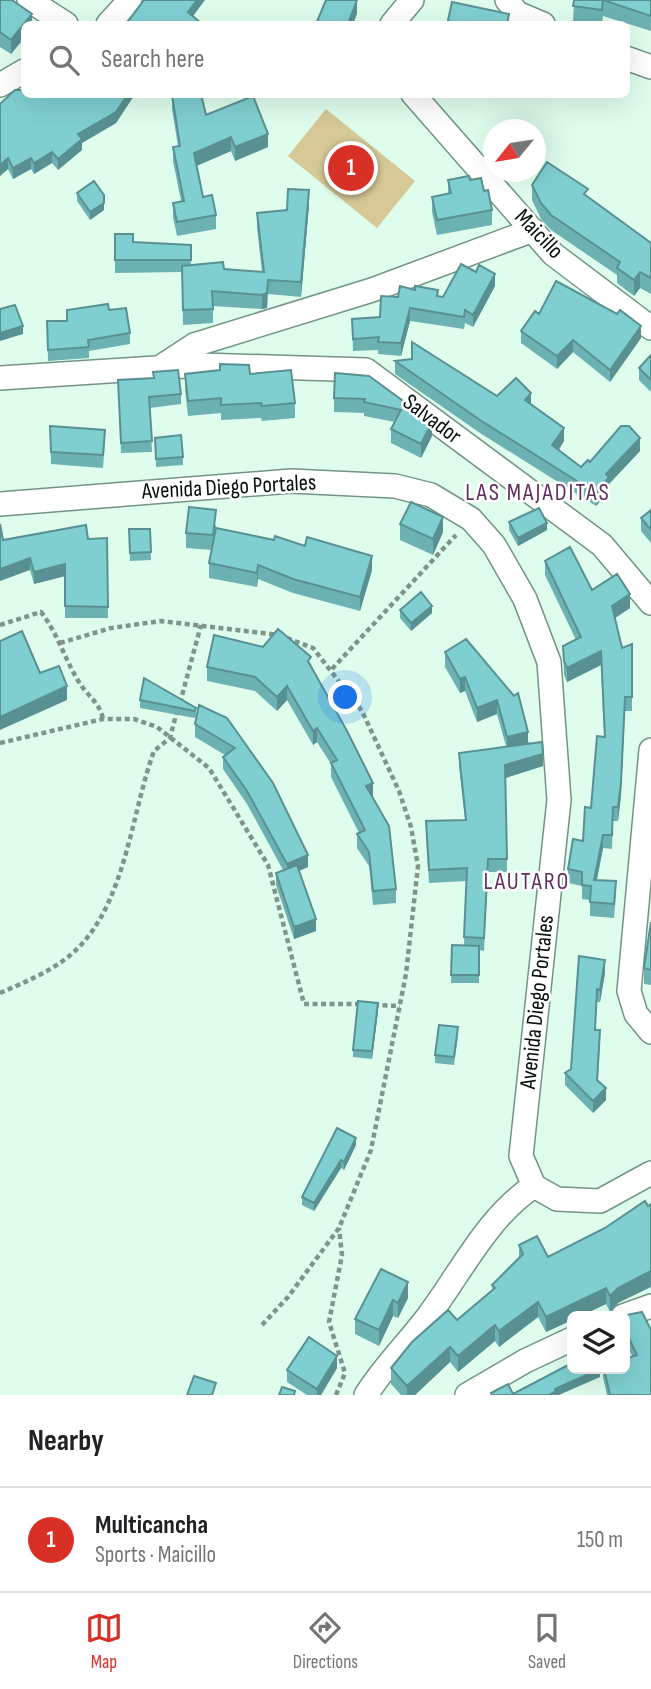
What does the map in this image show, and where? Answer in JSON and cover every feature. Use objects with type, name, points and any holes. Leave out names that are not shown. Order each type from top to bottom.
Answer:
[{"type":"street","points":[[29,0],[61,21]]},
{"type":"street","points":[[111,21],[130,0]]},
{"type":"street","points":[[394,21],[412,0]]},
{"type":"street","points":[[507,0],[517,13],[536,21]]},
{"type":"street","points":[[630,59],[651,67]]},
{"type":"street","points":[[0,85],[21,73]]},
{"type":"street","name":"Maicillo","points":[[417,98],[554,254],[651,328]]},
{"type":"street","name":"Salvador","points":[[161,367],[194,345],[372,290],[533,230]]},
{"type":"street","name":"Salvador","points":[[0,378],[161,367],[366,370],[602,545],[651,603]]},
{"type":"street","name":"Avenida Diego Portales","points":[[0,504],[291,481],[395,486],[431,495],[471,519],[495,545],[525,599],[549,662],[559,800],[521,1156],[534,1186]]},
{"type":"street","points":[[651,750],[629,991],[636,1014],[651,1032]]},
{"type":"street","points":[[366,1395],[513,1202],[534,1186],[557,1199],[600,1201],[651,1173]]},
{"type":"street","points":[[630,1314],[651,1306]]},
{"type":"street","points":[[467,1395],[525,1361],[567,1341]]},
{"type":"path","points":[[332,669],[471,519]]},
{"type":"path","points":[[0,625],[41,612],[53,627],[77,679],[100,704],[103,719]]},
{"type":"path","points":[[60,643],[111,628],[161,621],[274,634],[313,648],[332,669],[373,732],[411,827],[418,866],[416,902],[400,1006],[371,1150],[339,1228],[288,1297],[262,1325]]},
{"type":"path","points":[[0,993],[36,978],[79,947],[91,931],[117,881],[154,751],[170,738],[201,625]]},
{"type":"path","points":[[0,743],[103,719],[134,719],[157,727],[209,768],[255,840],[268,865],[304,1004],[400,1006]]},
{"type":"path","points":[[336,1395],[345,1373],[329,1322],[342,1255],[339,1228]]},
{"type":"shaded area","points":[[326,109],[415,181],[377,228],[288,156]]},
{"type":"building","points":[[0,0],[12,0],[32,14],[26,21],[21,21],[21,28],[11,40],[0,32]]},
{"type":"building","points":[[144,0],[197,0],[188,12],[198,21],[128,21]]},
{"type":"building","points":[[326,0],[357,0],[349,21],[317,21]]},
{"type":"building","points":[[574,0],[603,0],[602,10],[573,6]]},
{"type":"building","points":[[603,0],[651,0],[651,16]]},
{"type":"building","points":[[452,2],[509,14],[508,21],[448,20]]},
{"type":"building","points":[[15,90],[21,90],[21,98],[125,98],[116,112],[78,134],[82,139],[58,159],[52,152],[34,163],[31,158],[13,168],[8,158],[0,165],[0,104]]},
{"type":"building","points":[[172,98],[202,98],[206,115],[254,98],[268,134],[235,147],[231,137],[194,153],[203,197],[212,195],[216,215],[177,222],[173,203],[184,201],[173,147],[180,146]]},
{"type":"building","points":[[546,164],[588,189],[584,194],[651,243],[651,278],[640,272],[634,280],[617,268],[620,262],[551,215],[532,185],[534,182],[546,182]]},
{"type":"building","points":[[469,176],[470,180],[481,178],[484,191],[488,190],[492,210],[437,220],[432,197],[451,193],[448,180]]},
{"type":"building","points":[[94,181],[104,195],[104,203],[90,212],[77,193]]},
{"type":"building","points":[[288,189],[309,190],[301,282],[268,280],[267,293],[262,295],[212,291],[213,309],[183,310],[182,266],[223,262],[224,269],[264,272],[257,213],[287,210]]},
{"type":"building","points":[[115,234],[133,234],[133,242],[191,245],[191,260],[115,260]]},
{"type":"building","points":[[461,264],[476,272],[479,265],[495,274],[473,315],[465,310],[464,317],[410,308],[401,343],[378,342],[379,337],[353,339],[352,319],[380,317],[381,296],[398,297],[400,286],[415,290],[415,286],[438,290],[437,296],[443,297]]},
{"type":"building","points":[[556,281],[617,314],[620,310],[641,326],[610,370],[573,340],[557,356],[521,331],[535,311],[539,314]]},
{"type":"building","points":[[108,304],[109,310],[126,308],[130,333],[88,340],[89,347],[48,350],[47,321],[67,321],[67,310]]},
{"type":"building","points":[[15,305],[23,326],[0,333],[0,309]]},
{"type":"building","points":[[412,342],[497,396],[516,378],[531,393],[525,400],[564,428],[552,445],[581,467],[588,460],[590,462],[621,426],[629,426],[640,438],[606,474],[609,477],[596,493],[480,420],[395,361],[412,359]]},
{"type":"building","points":[[651,355],[651,380],[639,368]]},
{"type":"building","points":[[220,364],[249,365],[250,374],[291,370],[295,403],[262,406],[261,403],[221,405],[221,398],[188,401],[185,374],[220,370]]},
{"type":"building","points":[[178,370],[181,394],[149,397],[152,441],[121,443],[118,380],[154,378],[153,372]]},
{"type":"building","points":[[335,373],[369,376],[432,422],[421,444],[391,429],[401,410],[364,402],[365,399],[334,398]]},
{"type":"building","points":[[50,426],[105,430],[103,455],[51,452]]},
{"type":"building","points":[[181,435],[183,457],[156,459],[155,438]]},
{"type":"building","points":[[411,502],[443,517],[433,539],[400,524]]},
{"type":"building","points":[[189,507],[216,510],[213,535],[186,533]]},
{"type":"building","points":[[539,508],[547,523],[518,538],[509,522]]},
{"type":"building","points":[[651,510],[651,530],[641,518]]},
{"type":"building","points":[[0,524],[3,540],[86,525],[88,539],[107,538],[108,607],[65,606],[65,564],[34,572],[30,558],[0,569]]},
{"type":"building","points":[[216,528],[274,540],[275,536],[305,546],[307,537],[372,556],[360,597],[293,579],[258,565],[257,573],[209,563]]},
{"type":"building","points":[[129,529],[150,529],[151,552],[130,553]]},
{"type":"building","points":[[570,547],[592,590],[617,574],[630,594],[612,606],[622,648],[632,644],[632,697],[625,697],[618,807],[613,807],[612,835],[603,835],[594,880],[616,881],[614,904],[590,902],[591,886],[582,885],[582,872],[568,869],[573,839],[583,841],[585,807],[591,808],[597,736],[605,737],[601,651],[567,668],[563,646],[581,637],[545,561]]},
{"type":"building","points":[[421,592],[432,606],[411,623],[400,610]]},
{"type":"building","points":[[278,629],[311,657],[308,661],[373,783],[366,786],[389,826],[396,889],[373,891],[369,852],[357,834],[365,830],[331,763],[337,760],[317,728],[313,731],[287,686],[277,697],[255,677],[207,667],[214,635],[263,647]]},
{"type":"building","points":[[22,631],[40,673],[59,666],[67,686],[0,717],[0,641]]},
{"type":"building","points":[[466,639],[514,696],[518,693],[528,732],[507,737],[497,700],[477,708],[465,677],[460,679],[445,652]]},
{"type":"building","points":[[144,678],[196,708],[195,711],[140,700]]},
{"type":"building","points":[[199,705],[227,718],[273,783],[308,855],[287,864],[247,791],[223,757],[235,748],[195,724]]},
{"type":"building","points":[[542,742],[543,754],[505,765],[507,859],[488,859],[484,938],[464,937],[467,868],[429,870],[426,821],[466,820],[459,753]]},
{"type":"building","points":[[297,865],[316,919],[294,927],[276,873]]},
{"type":"building","points":[[651,922],[651,970],[644,968]]},
{"type":"building","points":[[452,945],[479,946],[479,975],[451,975]]},
{"type":"building","points":[[579,956],[605,960],[600,990],[597,989],[595,1030],[600,1030],[597,1080],[606,1088],[593,1101],[565,1073],[571,1069]]},
{"type":"building","points":[[358,1001],[378,1003],[372,1051],[353,1050]]},
{"type":"building","points":[[439,1025],[458,1027],[454,1057],[435,1055]]},
{"type":"building","points":[[337,1128],[356,1138],[344,1162],[341,1160],[314,1203],[302,1197]]},
{"type":"building","points":[[645,1201],[648,1206],[651,1204],[651,1271],[618,1288],[610,1296],[606,1288],[546,1317],[538,1302],[499,1331],[495,1325],[458,1356],[450,1347],[407,1386],[391,1368],[412,1342],[448,1310],[457,1320],[495,1288],[492,1285],[523,1254],[519,1245],[537,1236],[548,1257],[605,1228]]},
{"type":"building","points":[[381,1269],[408,1282],[398,1303],[393,1300],[379,1330],[355,1319]]},
{"type":"building","points":[[642,1312],[651,1330],[651,1395],[610,1395],[605,1374],[630,1374],[630,1357],[637,1355],[630,1340],[630,1314]]},
{"type":"building","points":[[309,1337],[337,1356],[317,1389],[287,1370]]},
{"type":"building","points":[[567,1366],[567,1374],[589,1374],[555,1389],[556,1391],[549,1395],[492,1395],[491,1393],[508,1384],[513,1394]]},
{"type":"building","points":[[194,1376],[216,1383],[212,1395],[187,1395]]},
{"type":"building","points":[[282,1387],[295,1391],[294,1395],[279,1395]]},
{"type":"place","name":"Multicancha","points":[[351,168]]},
{"type":"district","name":"LAS MAJADITAS","points":[[538,492]]},
{"type":"district","name":"LAUTARO","points":[[527,881]]}]
